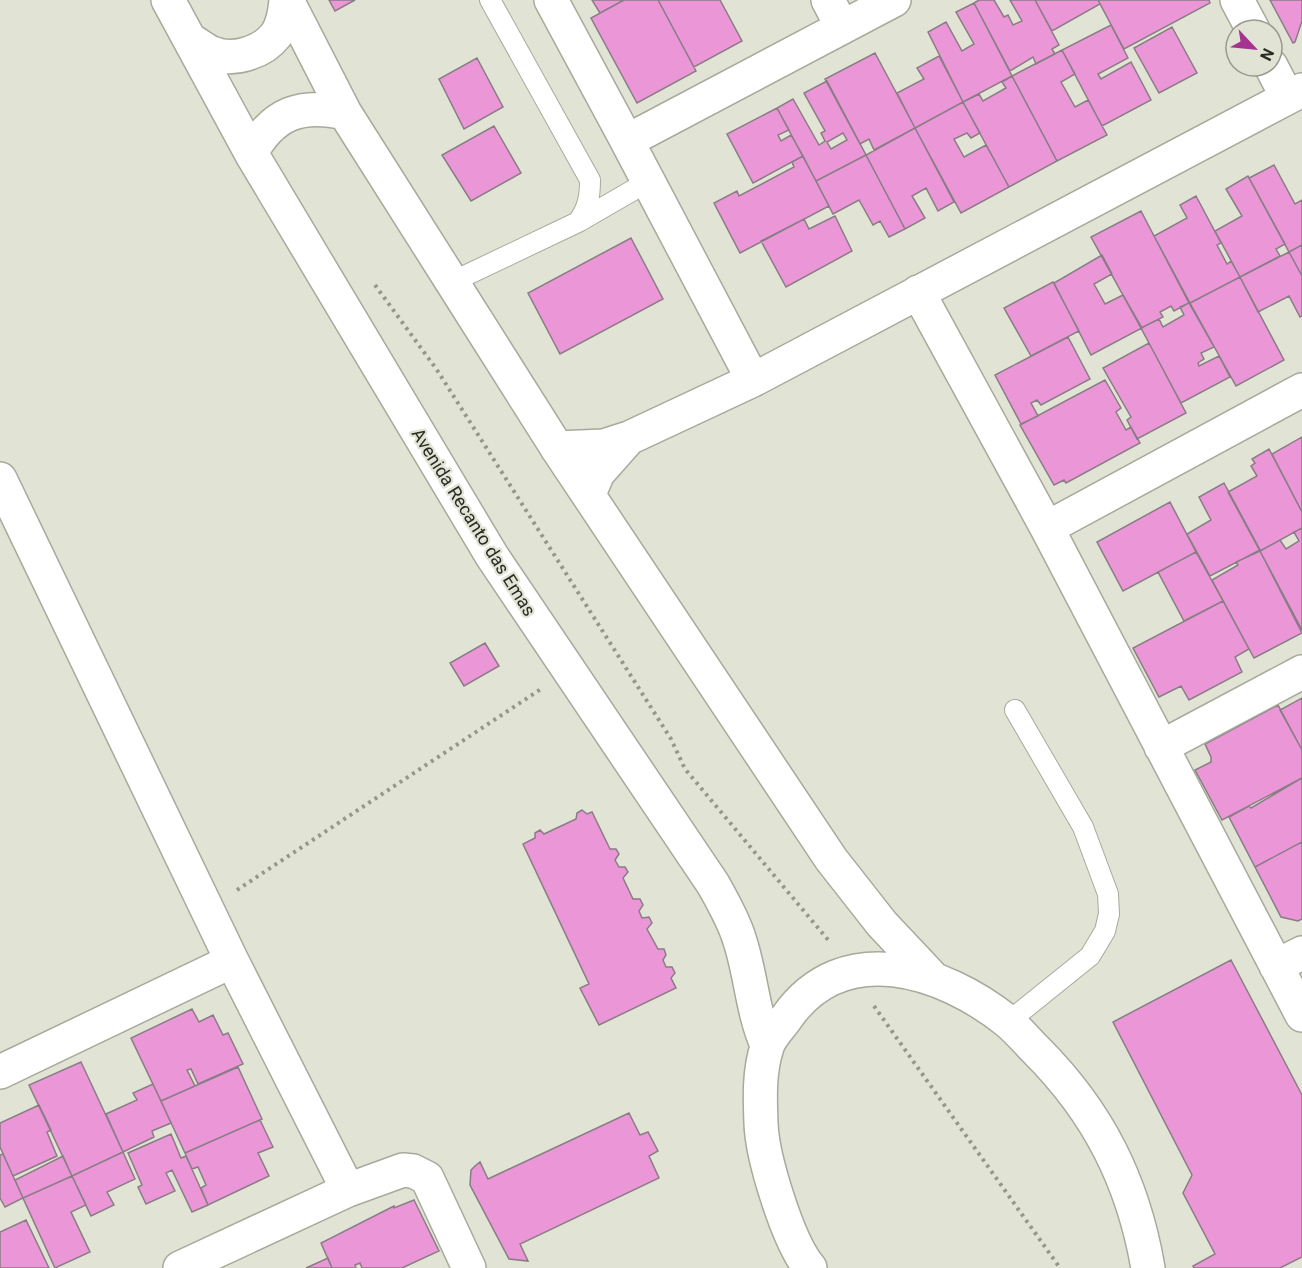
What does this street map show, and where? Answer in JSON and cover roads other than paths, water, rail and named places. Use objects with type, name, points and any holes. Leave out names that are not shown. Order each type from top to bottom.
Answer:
[{"type":"street","name":"Avenida Recanto das Emas","points":[[168,0],[251,153],[492,555],[713,884],[732,918],[740,940],[757,1023],[767,1045]]},
{"type":"street","points":[[192,41],[213,54],[238,57],[261,48],[276,36],[284,18],[287,0]]},
{"type":"street","points":[[287,0],[345,113],[557,448],[831,859],[882,924],[931,976],[1008,1022],[1055,1069],[1091,1114],[1126,1181],[1142,1235],[1148,1268]]},
{"type":"street","points":[[551,0],[753,380]]},
{"type":"street","points":[[627,141],[835,13],[894,0]]},
{"type":"street","points":[[1237,0],[1247,18]]},
{"type":"street","points":[[557,448],[584,448],[629,438],[753,380],[1295,94],[1281,78]]},
{"type":"street","points":[[251,153],[261,136],[275,122],[297,111],[321,107],[345,113]]},
{"type":"street","points":[[918,292],[1047,528],[1161,747],[1289,959],[1302,1015]]},
{"type":"street","points":[[1047,528],[1302,390]]},
{"type":"street","points":[[589,495],[598,473],[629,438]]},
{"type":"street","points":[[0,479],[9,524],[348,1190]]},
{"type":"street","points":[[1161,747],[1302,672]]},
{"type":"street","points":[[0,1072],[232,961]]},
{"type":"street","points":[[803,1266],[775,1192],[763,1149],[760,1088],[767,1045],[801,997],[827,980],[881,968],[906,970],[931,976]]},
{"type":"street","points":[[180,1268],[348,1190],[403,1170],[422,1174],[433,1188],[469,1268]]},
{"type":"lane","points":[[490,0],[590,180],[587,210],[578,222]]},
{"type":"lane","points":[[452,282],[578,222],[649,181]]},
{"type":"lane","points":[[1008,1022],[1090,956],[1105,931],[1109,914],[1108,894],[1083,827],[1015,710]]}]
